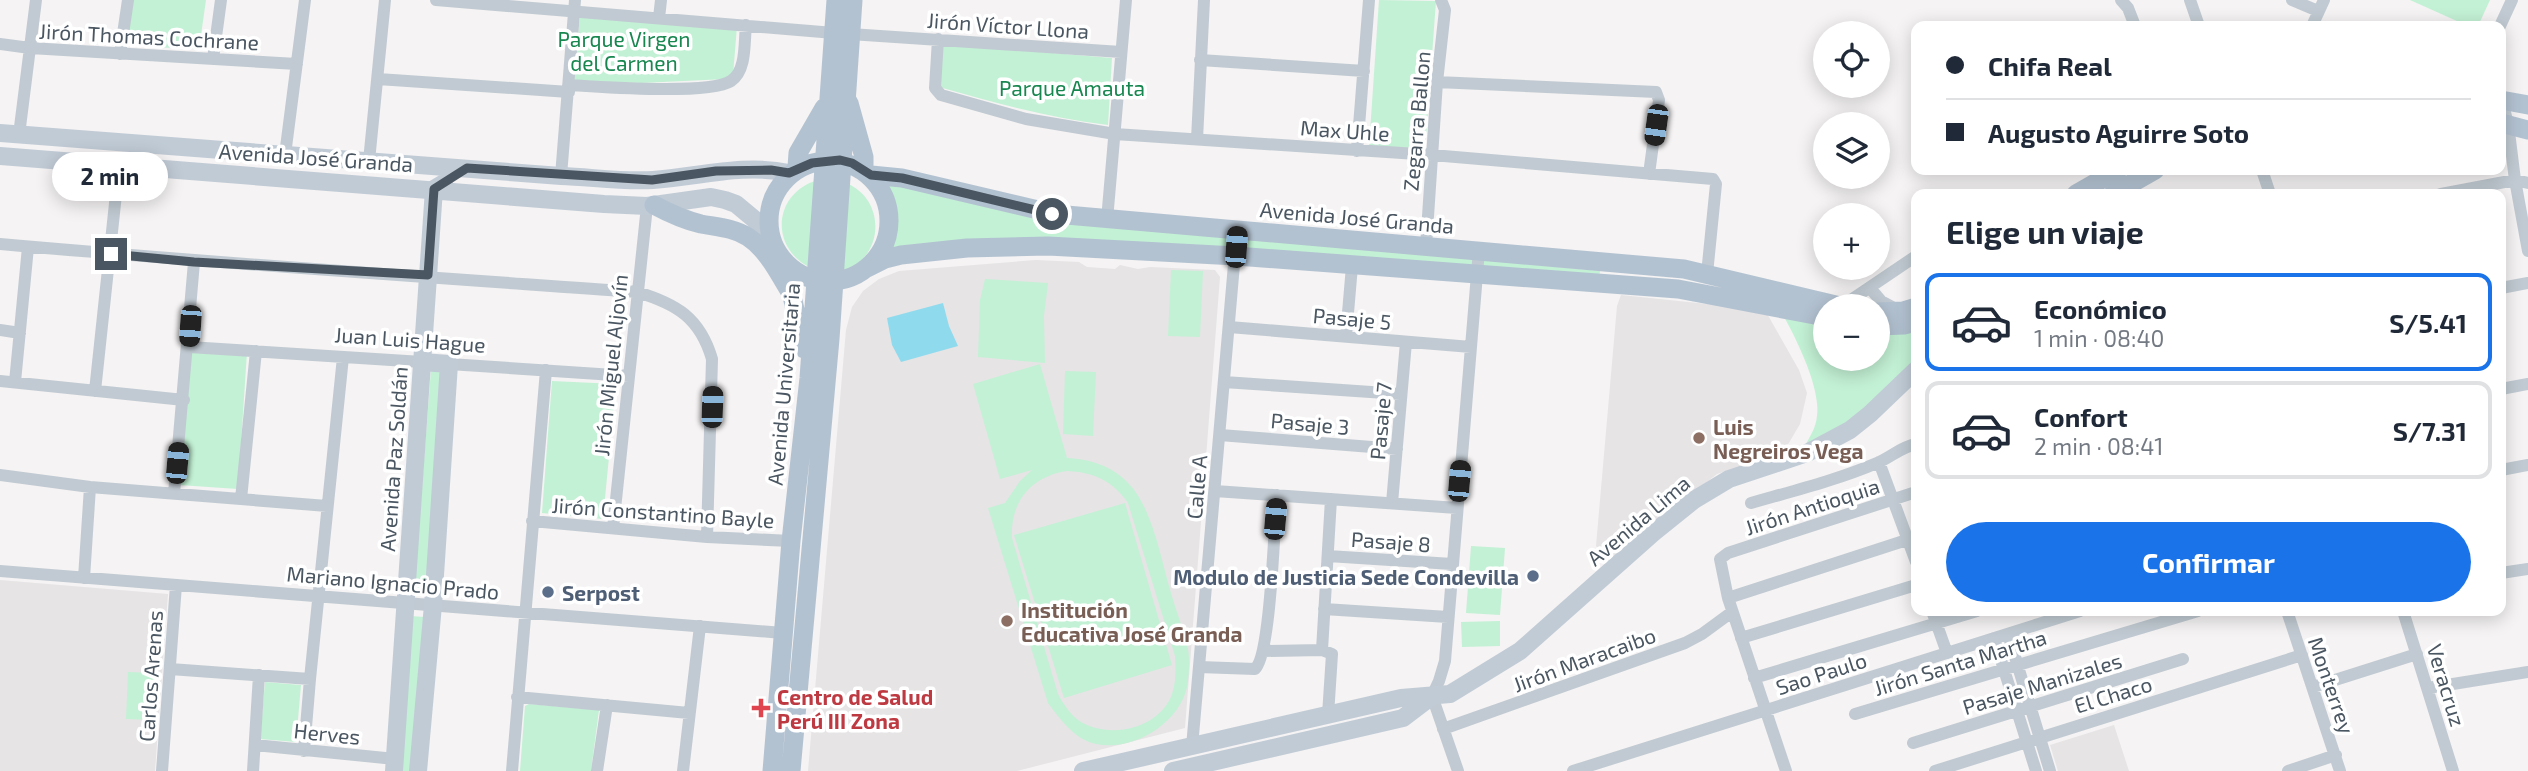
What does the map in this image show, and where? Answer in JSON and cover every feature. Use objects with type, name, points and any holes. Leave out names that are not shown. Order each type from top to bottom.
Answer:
[{"type":"main road","name":"Avenida Universitaria","points":[[772,771],[791,541],[809,378],[825,282],[832,161],[845,89],[842,33],[836,0]]},
{"type":"main road","name":"Avenida Universitaria","points":[[832,161],[828,100],[842,33],[853,0]]},
{"type":"main road","points":[[830,339],[844,296],[883,246],[888,221],[883,198],[867,172],[845,89]]},
{"type":"main road","points":[[809,378],[792,295],[771,235],[772,208],[776,195],[793,170],[798,153],[828,100]]},
{"type":"main road","points":[[2506,102],[2528,105]]},
{"type":"main road","points":[[2506,124],[2528,130]]},
{"type":"main road","name":"Avenida José Granda","points":[[0,133],[561,176],[652,180],[716,171],[793,170]]},
{"type":"main road","name":"Avenida José Granda","points":[[0,156],[651,205],[704,198],[726,200],[736,204],[754,219],[779,254]]},
{"type":"main road","points":[[793,170],[832,161]]},
{"type":"main road","name":"Avenida José Granda","points":[[832,161],[867,172],[1052,214],[1684,269],[1813,299]]},
{"type":"main road","points":[[434,189],[467,168]]},
{"type":"main road","points":[[2085,189],[2109,175]]},
{"type":"main road","points":[[2122,189],[2146,175]]},
{"type":"main road","name":"Avenida Paz Soldán","points":[[395,765],[434,189]]},
{"type":"main road","points":[[651,205],[699,223],[731,229],[747,237],[766,255],[792,295]]},
{"type":"main road","points":[[779,254],[792,269],[825,282],[862,272],[885,259],[901,255],[967,248],[1048,246],[1236,256],[1678,289],[1813,315]]},
{"type":"main road","name":"Avenida Universitaria","points":[[792,771],[830,339],[825,282]]},
{"type":"main road","points":[[1890,312],[1911,313]]},
{"type":"main road","points":[[1890,326],[1904,325],[1911,314]]},
{"type":"main road","name":"Juan Luis Hague","points":[[422,362],[449,364]]},
{"type":"main road","points":[[418,771],[433,605],[449,364]]},
{"type":"main road","name":"Avenida Lima","points":[[1083,771],[1401,698],[1450,694],[1520,651],[1694,500],[1729,479],[1807,453],[1850,430],[1911,375]]},
{"type":"main road","name":"Avenida Lima","points":[[1173,771],[1403,718],[1432,696]]},
{"type":"street","points":[[19,135],[36,0]]},
{"type":"street","points":[[120,54],[128,0]]},
{"type":"street","points":[[213,59],[221,0]]},
{"type":"street","points":[[285,155],[305,0]]},
{"type":"street","points":[[369,161],[385,0]]},
{"type":"street","name":"Jirón Víctor Llona","points":[[436,0],[575,6],[659,19],[1121,52]]},
{"type":"street","points":[[659,19],[661,0]]},
{"type":"street","points":[[1107,220],[1126,0]]},
{"type":"street","points":[[1197,139],[1204,0]]},
{"type":"street","points":[[1357,151],[1369,0]]},
{"type":"street","name":"Zegarra Ballon","points":[[1426,246],[1437,82],[1445,10],[1441,0]]},
{"type":"street","points":[[2121,0],[2133,21]]},
{"type":"street","points":[[2190,0],[2197,21]]},
{"type":"street","points":[[2292,0],[2321,6]]},
{"type":"street","points":[[2502,21],[2512,0]]},
{"type":"street","points":[[561,176],[575,6]]},
{"type":"street","points":[[378,79],[569,88],[648,89],[710,86],[732,80],[741,68],[746,25]]},
{"type":"street","name":"Max Uhle","points":[[938,39],[935,88],[942,95],[1027,119],[1115,134],[1432,155],[1713,179],[1716,184],[1707,274]]},
{"type":"street","name":"Jirón Thomas Cochrane","points":[[0,44],[297,64]]},
{"type":"street","points":[[1200,60],[1364,71]]},
{"type":"street","points":[[1437,82],[1656,92],[1659,100],[1649,174]]},
{"type":"street","points":[[2506,128],[2521,182],[2528,251]]},
{"type":"street","points":[[95,391],[119,166]]},
{"type":"street","points":[[2474,189],[2521,182]]},
{"type":"street","name":"Jirón Miguel Aljovín","points":[[613,528],[637,292],[651,205]]},
{"type":"street","name":"Calle A","points":[[1192,747],[1237,230]]},
{"type":"street","points":[[0,244],[194,262],[428,275],[637,292],[660,299],[681,311],[696,324],[706,339],[712,359],[707,537]]},
{"type":"street","points":[[15,382],[28,247]]},
{"type":"street","points":[[1458,771],[1432,696],[1440,681],[1445,661],[1452,564],[1458,534],[1457,509],[1479,250]]},
{"type":"street","points":[[1860,294],[1911,259]]},
{"type":"street","points":[[174,494],[189,347],[194,262]]},
{"type":"street","points":[[1346,336],[1352,266]]},
{"type":"street","points":[[2506,287],[2528,283]]},
{"type":"street","points":[[1870,288],[1881,301],[1911,313]]},
{"type":"street","name":"Pasaje 5","points":[[1229,327],[1471,347]]},
{"type":"street","points":[[0,330],[20,332]]},
{"type":"street","name":"Pasaje 7","points":[[1392,503],[1406,342]]},
{"type":"street","name":"Juan Luis Hague","points":[[189,347],[422,362]]},
{"type":"street","points":[[241,499],[256,351]]},
{"type":"street","points":[[304,751],[343,357]]},
{"type":"street","name":"Juan Luis Hague","points":[[449,364],[629,376]]},
{"type":"street","points":[[512,771],[545,370]]},
{"type":"street","points":[[0,381],[184,400]]},
{"type":"street","points":[[1224,382],[1400,394]]},
{"type":"street","points":[[2506,388],[2528,384]]},
{"type":"street","name":"Pasaje 3","points":[[1220,435],[1397,449]]},
{"type":"street","points":[[1751,503],[1879,462],[1910,445]]},
{"type":"street","points":[[1879,462],[1911,536]]},
{"type":"street","points":[[2506,469],[2528,465]]},
{"type":"street","points":[[0,475],[90,488],[327,506]]},
{"type":"street","points":[[84,578],[90,488]]},
{"type":"street","points":[[1215,491],[1457,509]]},
{"type":"street","name":"Jirón Antioquia","points":[[1728,598],[1720,558],[1728,553],[1911,494]]},
{"type":"street","points":[[1199,667],[1255,669],[1261,663],[1277,495]]},
{"type":"street","points":[[1322,650],[1331,499]]},
{"type":"street","name":"Jirón Constantino Bayle","points":[[532,521],[707,537],[791,541]]},
{"type":"street","points":[[1786,771],[1728,598],[1911,538]]},
{"type":"street","name":"Pasaje 8","points":[[1328,556],[1452,564]]},
{"type":"street","points":[[2506,572],[2528,569]]},
{"type":"street","name":"Mariano Ignacio Prado","points":[[0,571],[783,632]]},
{"type":"street","name":"Carlos Arenas","points":[[162,771],[176,584]]},
{"type":"street","points":[[1741,638],[1911,587]]},
{"type":"street","points":[[1325,609],[1448,617]]},
{"type":"street","name":"Jirón Maracaibo","points":[[1443,729],[1685,643],[1732,612]]},
{"type":"street","name":"Sao Paulo","points":[[1573,771],[2064,616]]},
{"type":"street","name":"Jirón Santa Martha","points":[[1855,714],[2004,667],[2181,616]]},
{"type":"street","name":"Monterrey","points":[[2289,616],[2340,771]]},
{"type":"street","name":"Veracruz","points":[[2405,616],[2453,771]]},
{"type":"street","points":[[1754,678],[1935,617],[1947,653]]},
{"type":"street","points":[[683,771],[700,626]]},
{"type":"street","points":[[2008,634],[2030,707],[2036,771]]},
{"type":"street","points":[[1994,638],[2017,710],[2050,771]]},
{"type":"street","points":[[1264,651],[1322,650],[1332,654],[1328,715]]},
{"type":"street","points":[[2313,687],[2417,654]]},
{"type":"street","name":"El Chaco","points":[[1935,771],[2302,655]]},
{"type":"street","name":"Pasaje Manizales","points":[[1913,743],[2183,659]]},
{"type":"street","points":[[170,669],[310,679]]},
{"type":"street","points":[[2428,688],[2528,672]]},
{"type":"street","points":[[253,771],[259,675]]},
{"type":"street","points":[[517,697],[689,713]]},
{"type":"street","points":[[597,771],[607,705]]},
{"type":"street","name":"Herves","points":[[255,746],[395,765]]},
{"type":"street","points":[[2288,771],[2336,755]]},
{"type":"shaded area","name":"Institución Educativa José Granda","points":[[1036,260],[1079,262],[1087,267],[1115,269],[1120,265],[1138,269],[1150,267],[1215,270],[1220,277],[1185,728],[1017,771],[808,771],[846,330],[852,307],[863,291],[879,279],[899,271]]},
{"type":"shaded area","name":"Luis Negreiros Vega","points":[[1621,295],[1765,310],[1799,370],[1807,393],[1800,424],[1783,453],[1717,474],[1609,560],[1596,546],[1617,306]]},
{"type":"shaded area","points":[[0,580],[168,594],[155,771],[0,771]]},
{"type":"shaded area","points":[[2114,725],[2129,771],[2058,771],[2050,745]]},
{"type":"green space","points":[[132,0],[206,0],[199,49],[125,46]]},
{"type":"green space","points":[[1379,0],[1436,1],[1425,151],[1369,147]]},
{"type":"green space","points":[[2410,0],[2490,0],[2480,21],[2457,21]]},
{"type":"green space","name":"Parque Virgen del Carmen","points":[[580,15],[737,26],[733,75],[726,79],[641,83],[574,81]]},
{"type":"green space","name":"Parque Amauta","points":[[943,44],[1112,58],[1108,125],[1044,114],[939,87]]},
{"type":"green space","points":[[818,180],[811,268],[797,259],[788,248],[782,221],[792,196]]},
{"type":"green space","points":[[881,180],[1049,219],[1600,271],[1599,278],[1374,263],[892,249],[889,247],[891,213]]},
{"type":"green space","points":[[846,183],[860,191],[869,203],[875,230],[865,256],[855,266],[840,272]]},
{"type":"green space","points":[[1171,270],[1203,271],[1200,337],[1168,336]]},
{"type":"green space","points":[[985,279],[1048,283],[1044,316],[1045,363],[978,357],[980,300]]},
{"type":"green space","points":[[1782,313],[1813,319],[1813,371],[1890,371],[1890,331],[1911,329],[1911,371],[1876,406],[1805,446],[1816,420],[1817,405],[1811,378]]},
{"type":"green space","points":[[190,348],[247,352],[238,489],[179,485]]},
{"type":"green space","points":[[1040,364],[1067,458],[1093,462],[1116,472],[1129,484],[1144,507],[1155,535],[1188,649],[1189,668],[1187,687],[1174,713],[1152,732],[1139,739],[1110,745],[1088,742],[1069,728],[1048,703],[988,508],[1005,503],[1020,481],[1032,470],[1000,479],[973,384]],"holes":[[[1076,472],[1108,483],[1128,503],[1175,656],[1173,689],[1163,710],[1141,725],[1128,729],[1089,726],[1078,720],[1062,701],[1012,538],[1015,513],[1025,493],[1033,485],[1054,474]]]},
{"type":"green space","points":[[431,369],[444,370],[427,593],[414,592]]},
{"type":"green space","points":[[1065,371],[1096,372],[1093,436],[1063,434]]},
{"type":"green space","points":[[552,381],[616,384],[603,519],[542,513]]},
{"type":"green space","points":[[1125,503],[1172,665],[1064,698],[1014,535]]},
{"type":"green space","points":[[1471,546],[1505,548],[1500,615],[1466,613]]},
{"type":"green space","points":[[410,616],[425,617],[413,771],[400,771]]},
{"type":"green space","points":[[1500,621],[1500,646],[1462,647],[1461,622]]},
{"type":"green space","points":[[128,672],[155,673],[154,720],[126,719]]},
{"type":"green space","points":[[265,682],[301,685],[296,742],[260,739]]},
{"type":"green space","points":[[529,704],[599,710],[591,771],[520,771],[525,706]]},
{"type":"water","points":[[943,303],[958,346],[901,362],[892,345],[887,318]]},
{"type":"place","name":"Luis Negreiros Vega","points":[[1699,438]]},
{"type":"place","name":"Modulo de Justicia Sede Condevilla","points":[[1533,576]]},
{"type":"place","name":"Serpost","points":[[548,592]]},
{"type":"place","name":"Institución Educativa José Granda","points":[[1007,621]]},
{"type":"place","name":"Centro de Salud Perú III Zona","points":[[761,708]]},
{"type":"route","points":[[111,254],[194,262],[428,275],[434,189],[467,168],[652,180],[716,171],[771,170],[789,173],[797,167],[812,163],[840,160],[852,163],[871,175],[902,178],[1052,214]]}]
